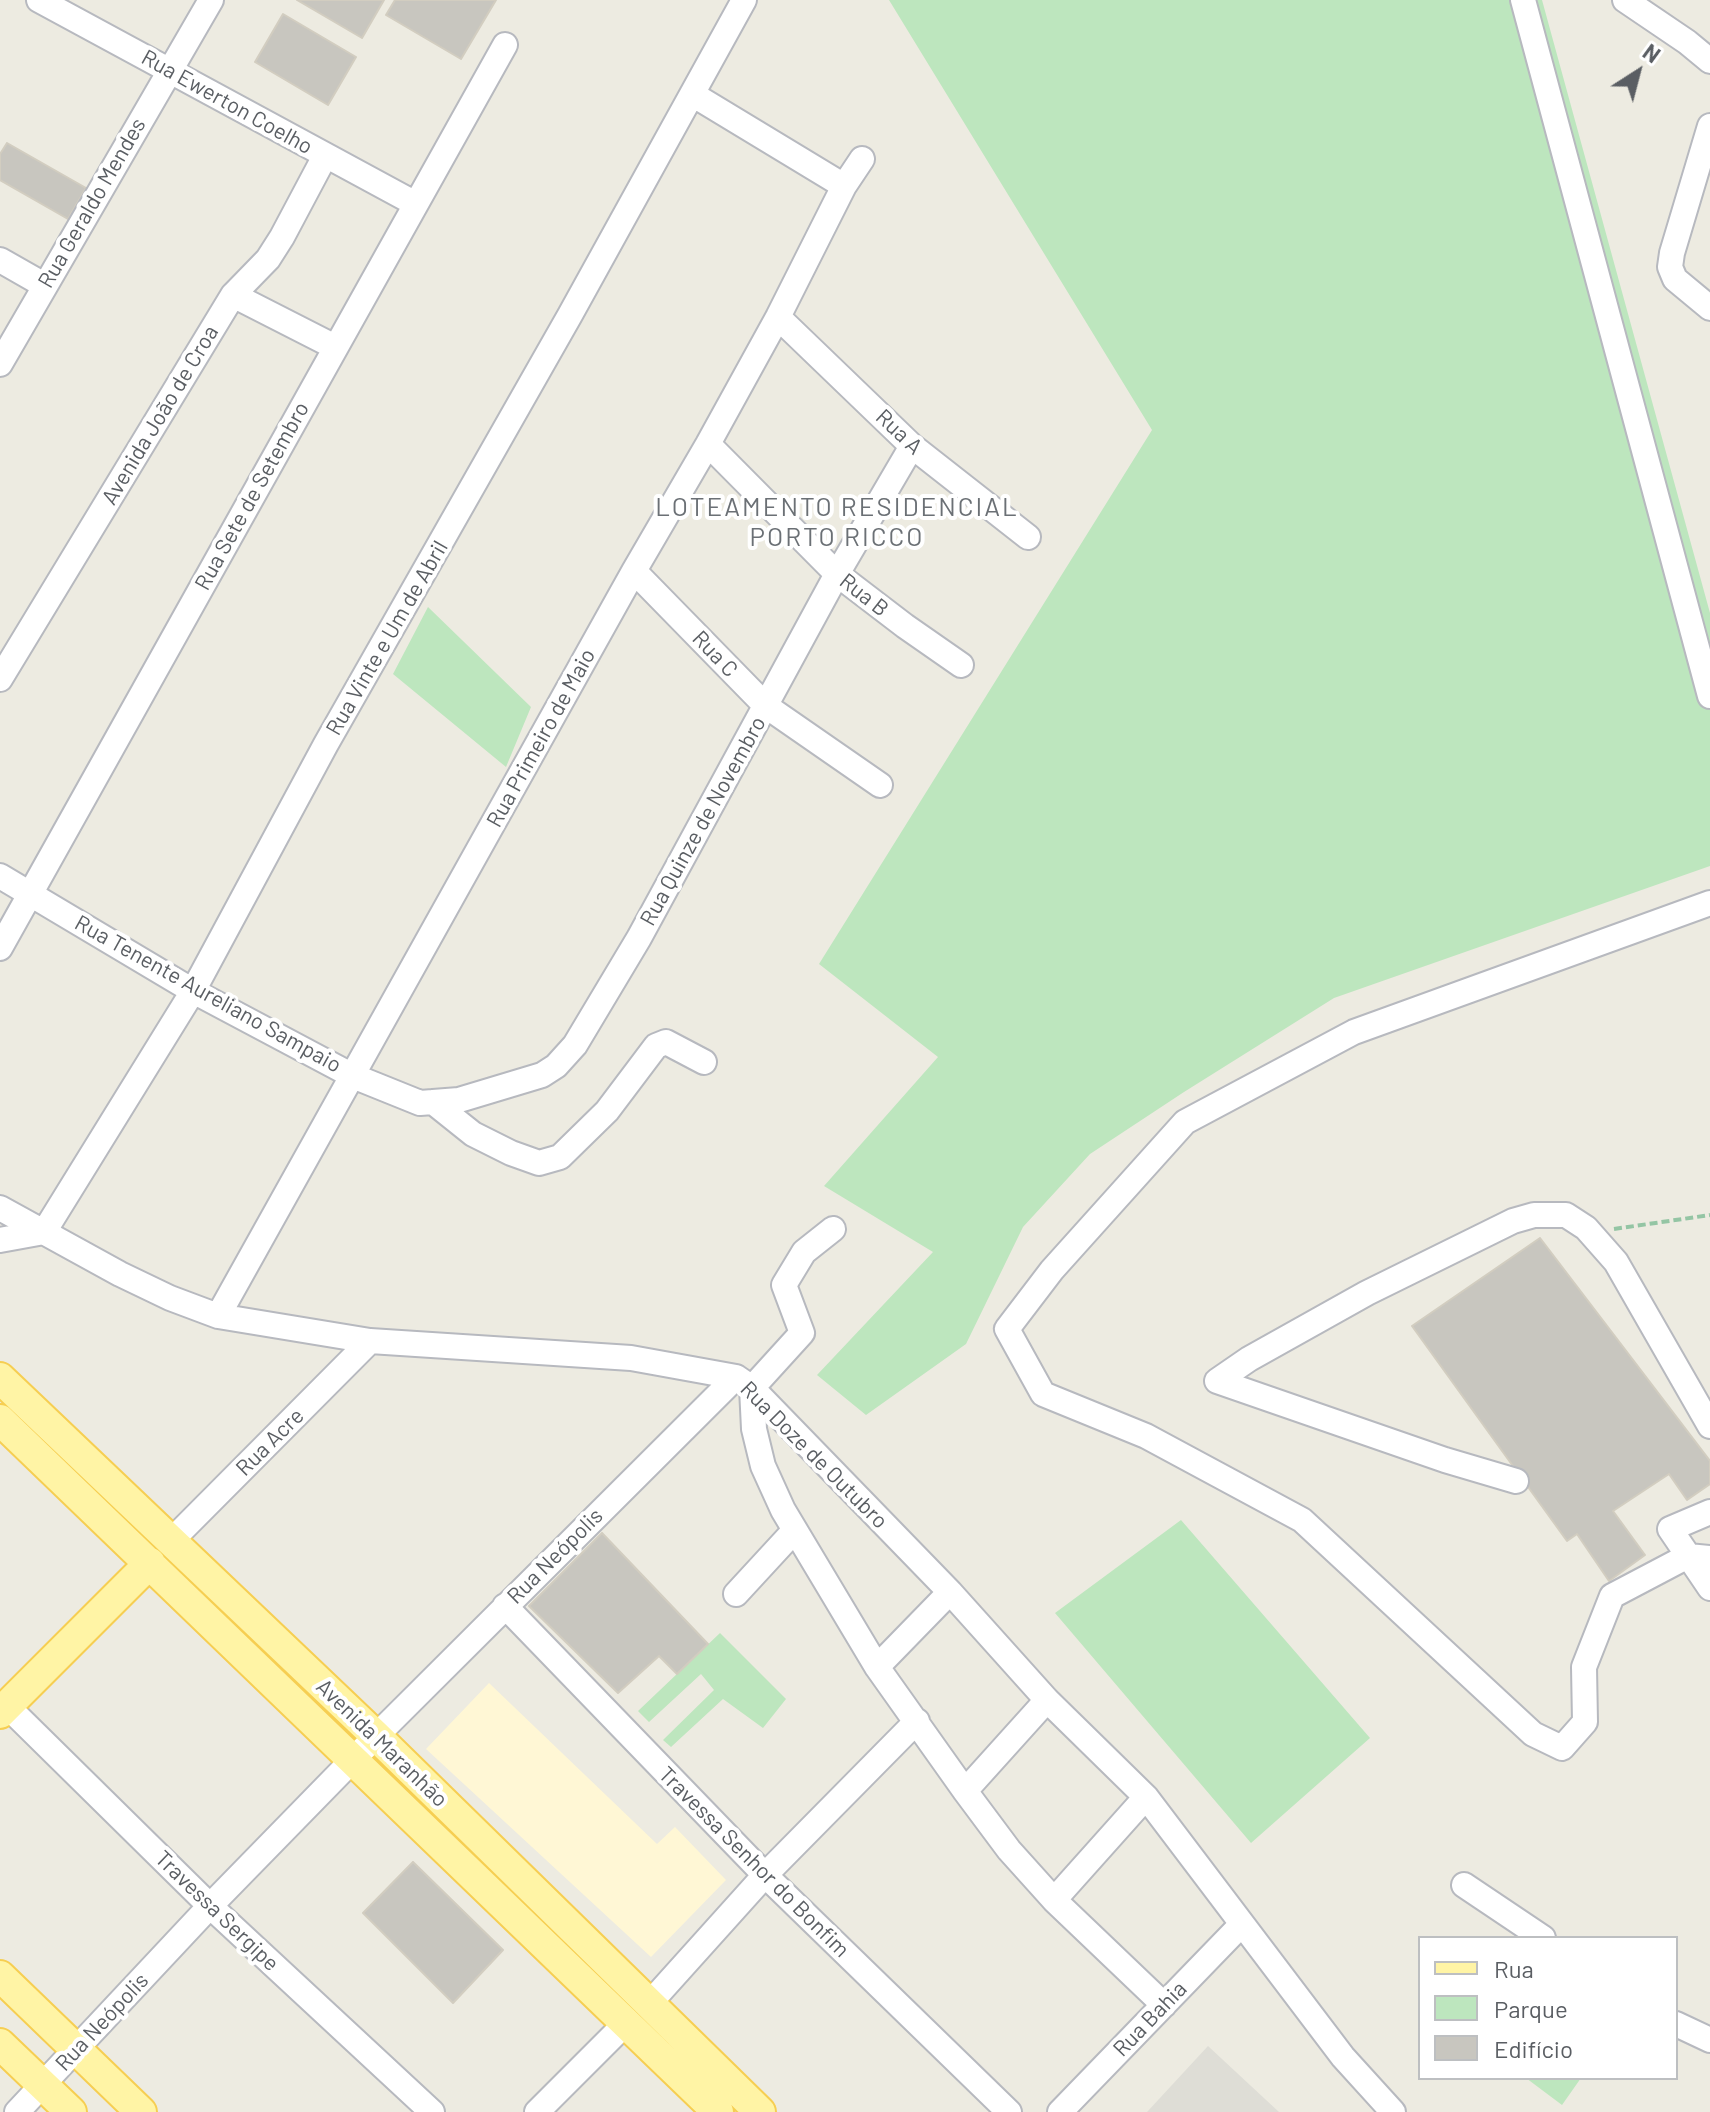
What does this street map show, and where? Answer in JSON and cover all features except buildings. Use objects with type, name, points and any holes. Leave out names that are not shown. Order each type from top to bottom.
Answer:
[{"type":"main road","name":"Avenida Maranhão","points":[[0,1378],[353,1760],[638,2013],[760,2112]]},
{"type":"main road","name":"Avenida Maranhão","points":[[0,1420],[376,1736],[638,2013],[718,2112]]},
{"type":"main road","name":"Rua Acre","points":[[4,1709],[160,1553]]},
{"type":"main road","points":[[0,1976],[141,2112]]},
{"type":"main road","points":[[0,2044],[71,2112]]},
{"type":"street","name":"Rua Ewerton Coelho","points":[[39,0],[414,203]]},
{"type":"street","name":"Rua Geraldo Mendes","points":[[0,364],[211,0]]},
{"type":"street","name":"Rua Vinte e Um de Abril","points":[[44,1232],[193,991],[326,744],[563,329],[744,0]]},
{"type":"street","points":[[1523,0],[1710,696]]},
{"type":"street","points":[[1625,0],[1710,61]]},
{"type":"street","name":"Rua Sete de Setembro","points":[[0,948],[505,45]]},
{"type":"street","points":[[692,94],[844,186]]},
{"type":"street","points":[[1710,126],[1670,261],[1675,279],[1710,308]]},
{"type":"street","name":"Avenida João de Croa","points":[[0,679],[233,295],[268,259],[325,156]]},
{"type":"street","name":"Rua Primeiro de Maio","points":[[218,1316],[708,444],[778,317],[844,186],[862,159]]},
{"type":"street","points":[[0,260],[44,285]]},
{"type":"street","points":[[233,295],[335,347]]},
{"type":"street","name":"Rua A","points":[[778,317],[912,446],[1028,537]]},
{"type":"street","name":"Rua B","points":[[708,444],[837,574],[961,665]]},
{"type":"street","name":"Rua Quinze de Novembro","points":[[427,1102],[459,1100],[536,1078],[550,1071],[566,1056],[639,938],[837,574],[912,446]]},
{"type":"street","name":"Rua C","points":[[634,571],[766,706],[880,785]]},
{"type":"street","name":"Rua Tenente Aureliano Sampaio","points":[[0,876],[193,991],[353,1076],[427,1102]]},
{"type":"street","points":[[1699,1557],[1612,1596],[1584,1667],[1585,1722],[1562,1748],[1533,1734],[1302,1520],[1146,1436],[1043,1394],[1007,1329],[1052,1270],[1185,1122],[1354,1032],[1710,903]]},
{"type":"street","points":[[427,1102],[473,1134],[539,1163],[560,1157],[607,1111],[656,1046],[666,1042],[704,1062]]},
{"type":"street","name":"Rua Doze de Outubro","points":[[0,1208],[120,1274],[218,1316],[370,1341],[631,1358],[744,1383],[950,1592],[1047,1700],[1146,1797],[1343,2057],[1393,2112]]},
{"type":"street","points":[[1516,1481],[1445,1460],[1217,1381],[1249,1359],[1367,1293],[1513,1221],[1534,1215],[1566,1215],[1586,1228],[1616,1262],[1710,1426]]},
{"type":"street","name":"Rua Neópolis","points":[[17,2112],[210,1906],[505,1606],[744,1383],[802,1333],[784,1285],[804,1252],[833,1229]]},
{"type":"street","points":[[0,1240],[44,1232]]},
{"type":"street","name":"Rua Acre","points":[[160,1553],[370,1341]]},
{"type":"street","points":[[744,1383],[763,1466],[795,1530],[877,1667],[1009,1850],[1054,1900],[1164,2005]]},
{"type":"street","points":[[1710,1512],[1670,1529],[1699,1557],[1710,1588]]},
{"type":"street","points":[[736,1594],[795,1530]]},
{"type":"street","points":[[877,1667],[950,1592]]},
{"type":"street","name":"Travessa Senhor do Bonfim","points":[[505,1606],[765,1875],[1009,2112]]},
{"type":"street","points":[[965,1791],[1047,1700]]},
{"type":"street","name":"Travessa Sergipe","points":[[4,1709],[432,2112]]},
{"type":"street","points":[[537,2112],[638,2013],[765,1875],[917,1721]]},
{"type":"street","points":[[1054,1900],[1146,1797]]},
{"type":"street","points":[[1464,1885],[1540,1936]]},
{"type":"street","name":"Rua Bahia","points":[[1060,2112],[1241,1925]]},
{"type":"street","points":[[1678,2025],[1710,2040]]},
{"type":"path","points":[[1586,1228],[1622,1229],[1710,1215]]},
{"type":"shaded area","points":[[489,1683],[657,1844],[675,1827],[726,1880],[651,1957],[426,1749]]},
{"type":"shaded area","points":[[1208,2046],[1279,2112],[1147,2112]]},
{"type":"green space","points":[[889,0],[1542,0],[1710,613],[1710,866],[1334,998],[1184,1092],[1090,1154],[1023,1227],[966,1344],[866,1415],[817,1375],[933,1252],[824,1186],[938,1057],[819,964],[1152,430]]},
{"type":"green space","points":[[428,607],[531,707],[506,767],[393,674]]},
{"type":"green space","points":[[1181,1520],[1370,1738],[1251,1843],[1055,1613]]},
{"type":"green space","points":[[720,1633],[786,1699],[763,1728],[723,1699],[671,1747],[663,1740],[714,1690],[701,1674],[649,1722],[638,1711]]},
{"type":"green space","points":[[1529,2080],[1580,2080],[1562,2105]]},
{"type":"district","name":"LOTEAMENTO RESIDENCIAL PORTO RICCO","points":[[837,522]]}]
